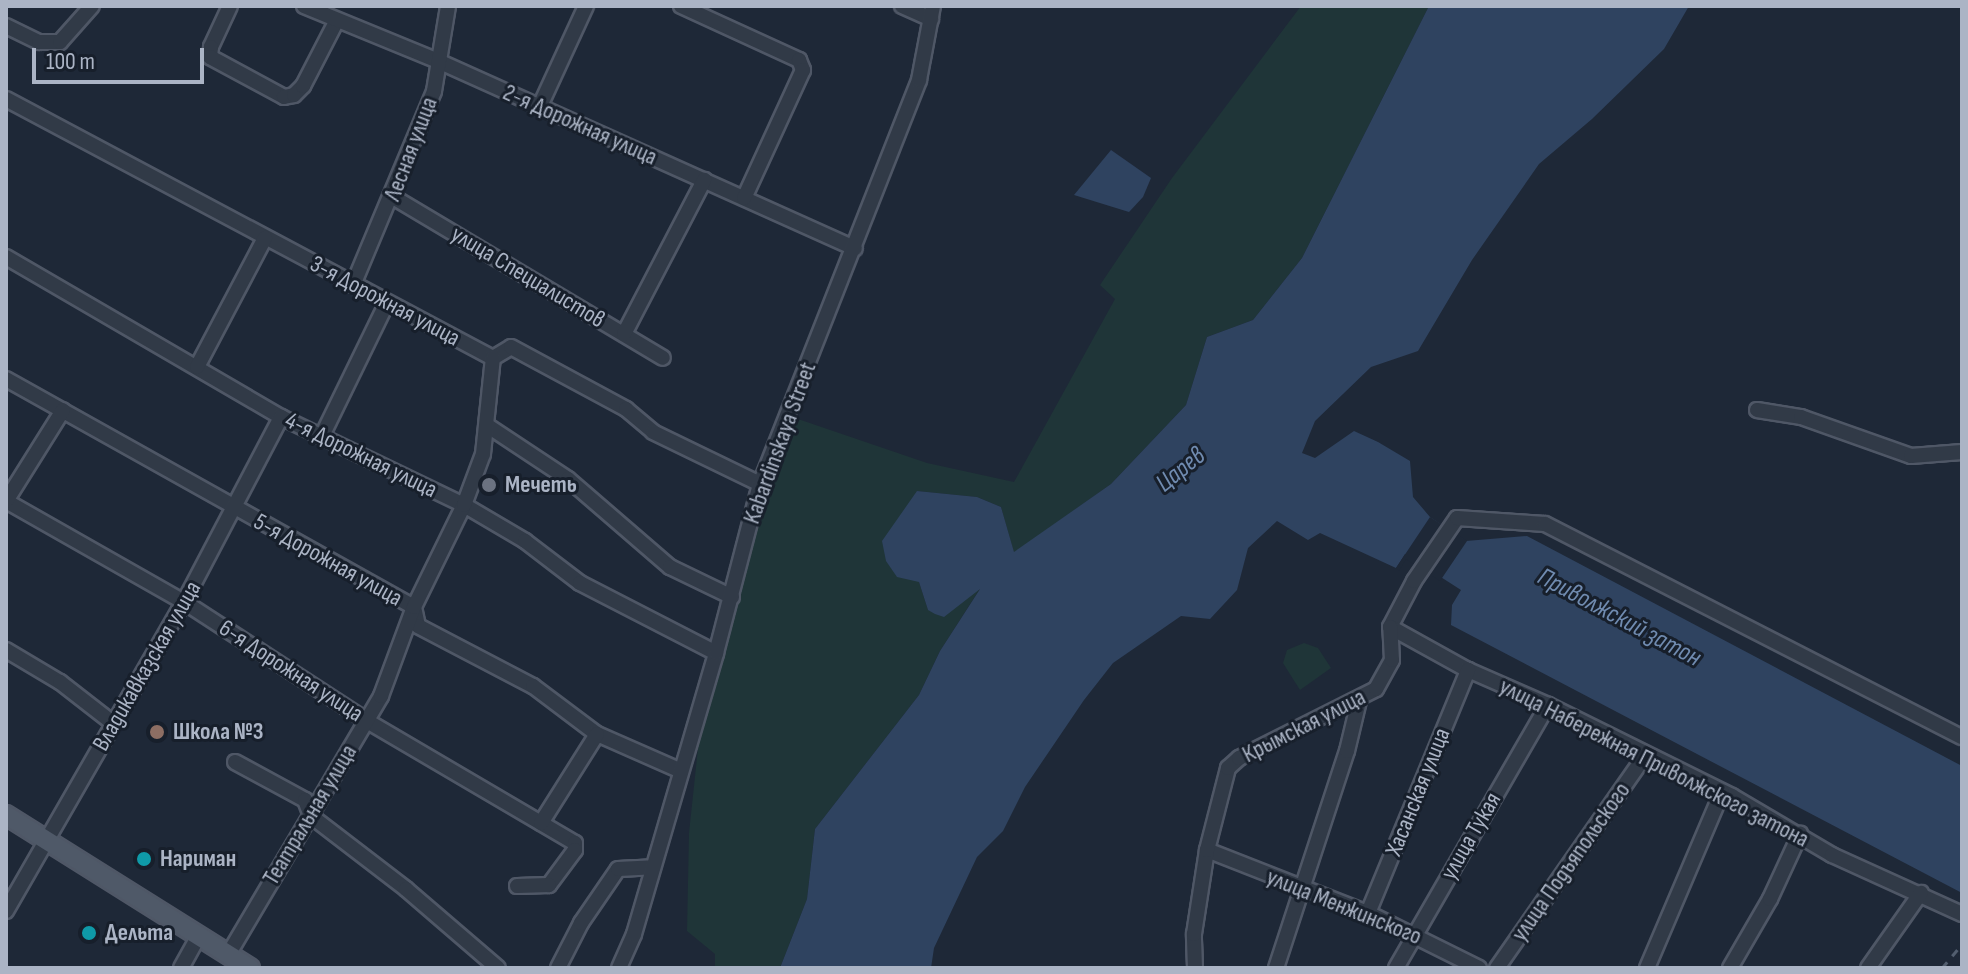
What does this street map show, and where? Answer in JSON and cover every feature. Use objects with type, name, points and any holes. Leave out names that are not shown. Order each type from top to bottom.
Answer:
[{"type":"main road","points":[[6,815],[250,968]]},
{"type":"street","points":[[6,26],[39,42],[60,42],[92,6]]},
{"type":"street","points":[[230,6],[211,47],[210,57],[284,97],[294,95],[303,86],[336,22]]},
{"type":"street","name":"2-я Дорожная улица","points":[[304,6],[336,22],[438,61],[855,248]]},
{"type":"street","name":"Лесная улица","points":[[353,285],[393,197],[434,91],[448,6]]},
{"type":"street","points":[[540,106],[586,6]]},
{"type":"street","points":[[681,6],[799,60],[803,70],[744,198]]},
{"type":"street","points":[[902,6],[932,12]]},
{"type":"street","name":"Kabardinskaya Street","points":[[619,968],[634,934],[679,770],[716,653],[760,484],[919,80],[932,12]]},
{"type":"street","name":"3-я Дорожная улица","points":[[6,99],[493,358]]},
{"type":"street","points":[[624,334],[704,180]]},
{"type":"street","name":"улица Специалистов","points":[[393,197],[663,358]]},
{"type":"street","points":[[197,367],[265,238]]},
{"type":"street","name":"4-я Дорожная улица","points":[[6,257],[281,417],[464,505],[525,541],[580,583],[716,653]]},
{"type":"street","points":[[322,436],[387,303]]},
{"type":"street","points":[[493,358],[511,347],[626,409],[653,432],[760,484]]},
{"type":"street","name":"Театральная улица","points":[[228,955],[311,816],[337,765],[381,696],[414,607],[464,505],[483,454],[493,358]]},
{"type":"street","name":"5-я Дорожная улица","points":[[6,379],[414,607],[418,626],[533,686],[597,734],[679,770]]},
{"type":"street","points":[[6,501],[63,410]]},
{"type":"street","points":[[1757,410],[1801,417],[1911,456],[1962,452]]},
{"type":"street","name":"Владикавказская улица","points":[[6,911],[236,510],[281,417]]},
{"type":"street","points":[[488,426],[568,479],[670,567],[732,597]]},
{"type":"street","name":"6-я Дорожная улица","points":[[6,501],[184,602],[367,721],[575,843],[575,850],[549,885],[517,886]]},
{"type":"street","points":[[1390,627],[1414,581],[1452,524],[1545,524],[1962,737]]},
{"type":"street","name":"улица Набережная Приволжского затона","points":[[1390,627],[1468,670],[1548,705],[1722,792],[1832,855],[1962,914]]},
{"type":"street","name":"Крымская улица","points":[[1195,968],[1194,934],[1207,850],[1226,771],[1235,760],[1359,701],[1376,689],[1389,671],[1390,627]]},
{"type":"street","points":[[6,650],[60,682],[114,724]]},
{"type":"street","name":"Хасанская улица","points":[[1368,913],[1468,670]]},
{"type":"street","points":[[1276,968],[1347,751],[1359,701]]},
{"type":"street","name":"улица Тукая","points":[[1396,968],[1548,705]]},
{"type":"street","points":[[541,823],[597,734]]},
{"type":"street","name":"улица Подъяпольского","points":[[1497,968],[1645,756]]},
{"type":"street","points":[[235,762],[305,800],[311,816],[406,889],[498,968]]},
{"type":"street","points":[[1647,968],[1717,812],[1722,792]]},
{"type":"street","points":[[1730,968],[1770,899],[1800,834]]},
{"type":"street","name":"улица Менжинского","points":[[1207,850],[1368,913],[1479,968]]},
{"type":"street","points":[[558,968],[581,923],[618,869],[653,867]]},
{"type":"street","points":[[1868,968],[1921,893]]},
{"type":"street","points":[[181,968],[198,937]]},
{"type":"green space","points":[[1301,6],[1429,6],[1302,258],[1253,320],[1207,337],[1186,405],[1111,484],[1014,553],[1001,507],[977,497],[917,491],[919,582],[928,610],[981,587],[940,651],[919,695],[815,829],[807,899],[780,968],[715,968],[715,954],[687,931],[689,833],[699,739],[773,471],[795,418],[927,463],[1014,482],[1115,299],[1100,285],[1172,178]]},
{"type":"green space","points":[[1304,643],[1318,648],[1331,668],[1300,690],[1283,663],[1287,650]]},
{"type":"water","points":[[1429,6],[1689,6],[1664,49],[1592,119],[1539,164],[1472,260],[1418,351],[1371,367],[1315,421],[1302,453],[1315,458],[1354,431],[1378,442],[1410,461],[1413,497],[1430,517],[1466,541],[1527,536],[1962,766],[1962,893],[1451,625],[1452,605],[1461,590],[1405,554],[1396,568],[1320,533],[1308,540],[1277,521],[1248,548],[1237,590],[1210,619],[1181,616],[1113,663],[1084,700],[1025,787],[1003,831],[977,857],[934,948],[931,968],[780,968],[807,899],[815,829],[919,695],[940,651],[980,589],[944,617],[935,614],[928,610],[919,582],[897,577],[886,561],[882,541],[917,491],[977,497],[1001,507],[1014,552],[1111,484],[1186,405],[1207,337],[1253,320],[1302,258]]},
{"type":"water","points":[[1111,150],[1151,178],[1143,197],[1129,212],[1074,195]]},
{"type":"pier","points":[[1430,517],[1467,541],[1440,581],[1406,559],[1399,571],[1396,568]]},
{"type":"railway","points":[[1942,968],[1962,944]]},
{"type":"place","name":"Мечеть","points":[[489,485]]},
{"type":"place","name":"Школа №3","points":[[157,732]]},
{"type":"place","name":"Нариман","points":[[144,859]]},
{"type":"place","name":"Дельта","points":[[89,933]]},
{"type":"water label","name":"Царев","points":[[1181,470]]},
{"type":"water label","name":"Приволжский затон","points":[[1619,618]]}]
